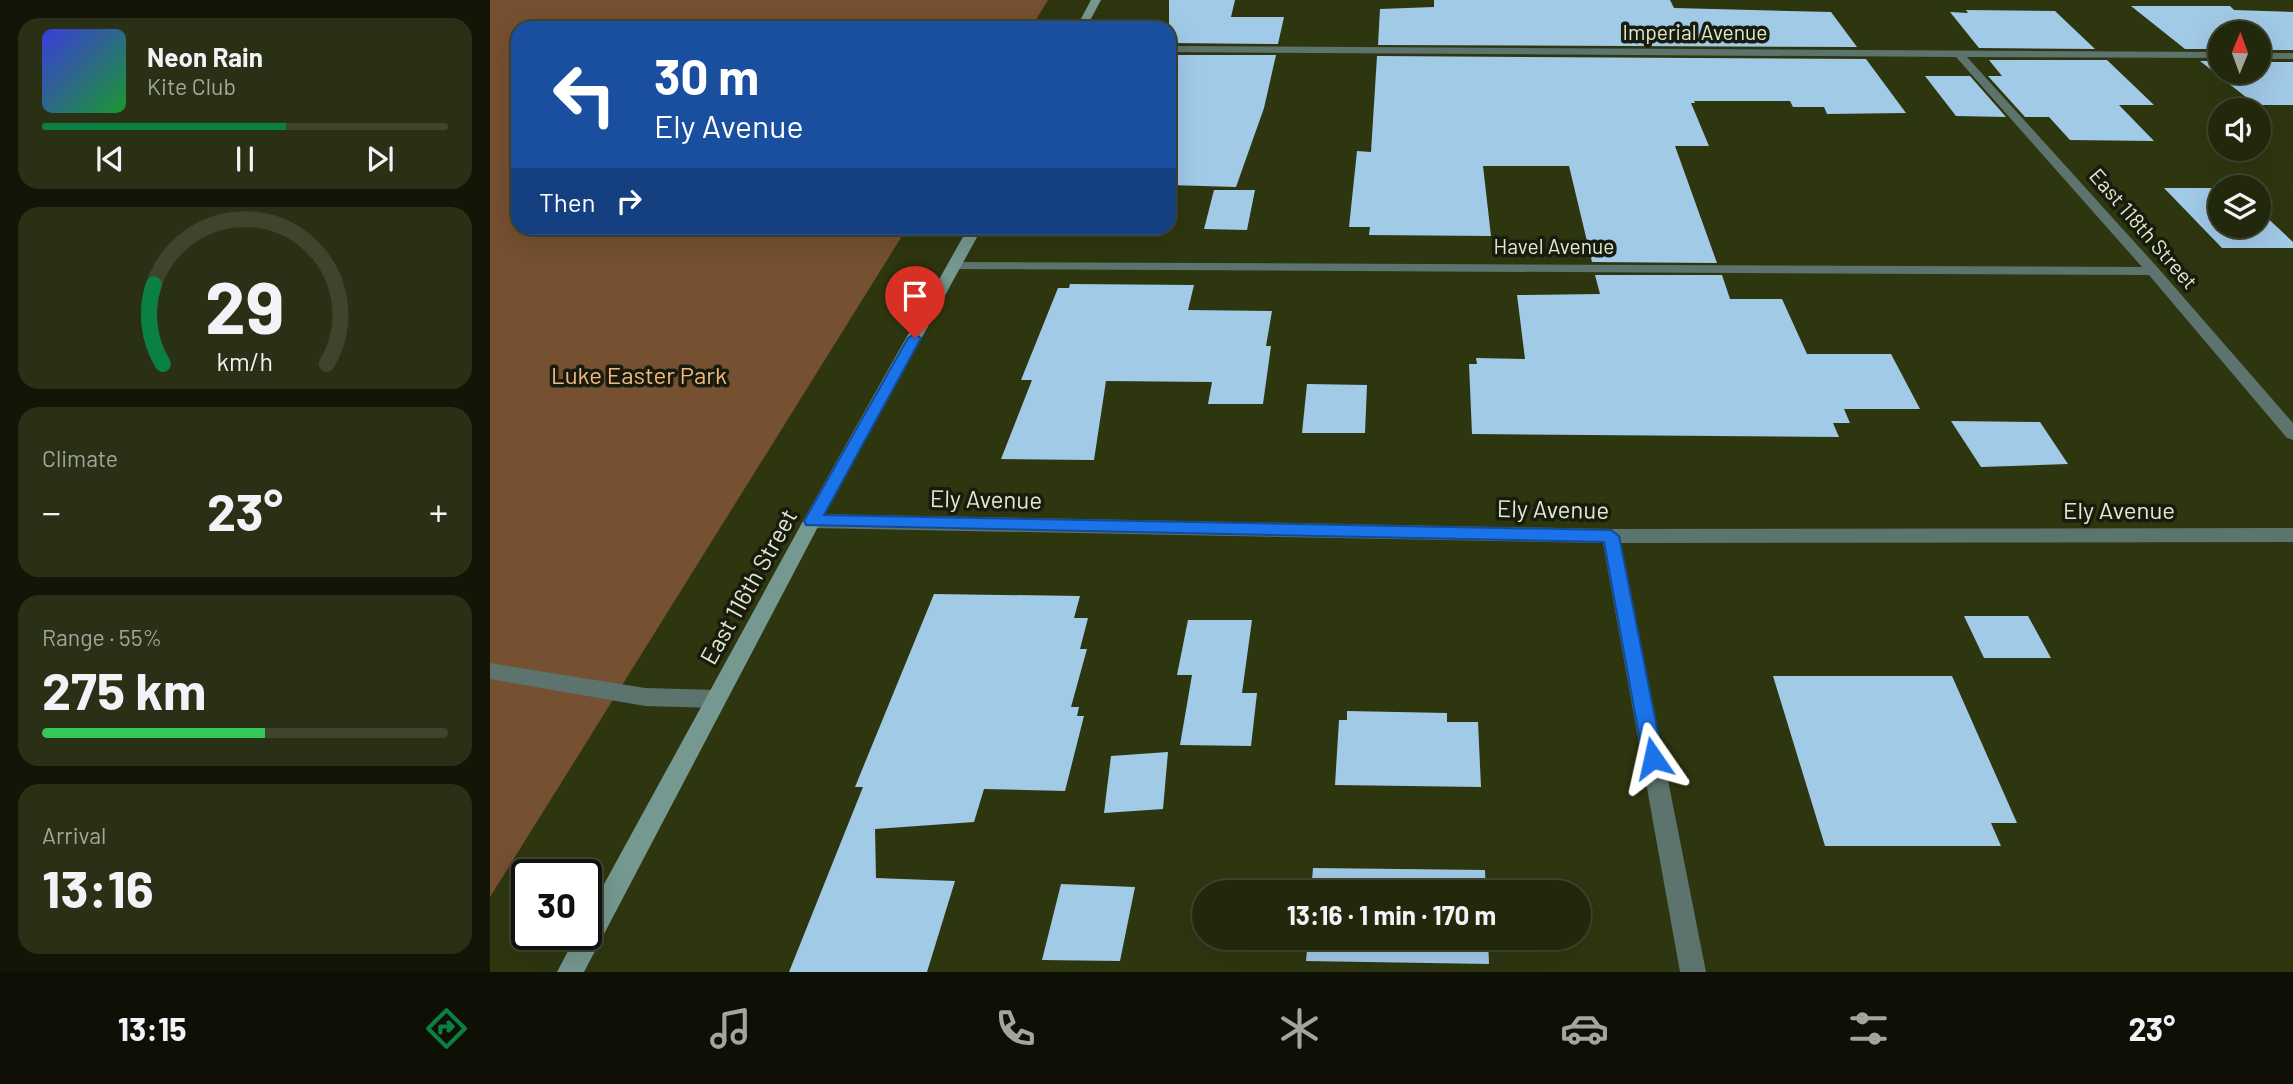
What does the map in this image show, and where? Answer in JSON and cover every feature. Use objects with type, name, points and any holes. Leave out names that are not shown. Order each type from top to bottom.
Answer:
[{"type":"main road","points":[[1085,21],[1096,0]]},
{"type":"main road","name":"East 116th Street","points":[[570,972],[812,521],[971,235]]},
{"type":"street","name":"Imperial Avenue","points":[[1176,49],[2208,55]]},
{"type":"street","name":"East 118th Street","points":[[1959,54],[2153,271],[2293,434]]},
{"type":"street","points":[[2272,56],[2293,56]]},
{"type":"street","name":"Havel Avenue","points":[[955,266],[2153,271]]},
{"type":"street","name":"Ely Avenue","points":[[812,521],[1611,536],[2293,536]]},
{"type":"street","points":[[1611,536],[1693,972]]},
{"type":"street","points":[[490,671],[645,697],[716,699]]},
{"type":"green space","name":"Luke Easter Park","points":[[490,0],[1048,0],[1035,21],[511,21],[511,235],[903,235],[514,859],[511,859],[490,897]]},
{"type":"building","points":[[1169,0],[1235,0],[1231,17],[1284,17],[1278,44],[1176,43],[1176,21],[1169,21]]},
{"type":"building","points":[[1434,0],[1670,0],[1674,8],[1831,12],[1857,47],[1378,45],[1380,9],[1434,7]]},
{"type":"building","points":[[2131,6],[2230,6],[2234,10],[2293,12],[2293,50],[2272,50],[2272,21],[2208,21],[2208,49],[2185,49]]},
{"type":"building","points":[[1966,10],[2055,11],[2095,49],[1979,48],[1950,12],[1968,13]]},
{"type":"building","points":[[1176,55],[1276,55],[1264,108],[1236,187],[1176,185]]},
{"type":"building","points":[[1377,56],[1866,59],[1906,113],[1827,114],[1824,107],[1793,107],[1790,101],[1694,101],[1695,103],[1691,103],[1709,146],[1675,146],[1717,263],[1592,262],[1569,166],[1483,166],[1491,236],[1369,235],[1370,227],[1349,227],[1357,151],[1371,152]]},
{"type":"building","points":[[1989,60],[2107,60],[2154,105],[2119,105],[2154,141],[2070,140],[2049,117],[2025,117],[1988,76],[2002,76]]},
{"type":"building","points":[[2272,62],[2293,62],[2293,105],[2271,105],[2271,98],[2247,98],[2229,84],[2272,84]]},
{"type":"building","points":[[1925,76],[1970,76],[2006,117],[1956,116]]},
{"type":"building","points":[[2164,188],[2208,188],[2208,234]]},
{"type":"building","points":[[1214,190],[1255,190],[1247,230],[1204,229]]},
{"type":"building","points":[[2271,221],[2293,242],[2293,248],[2222,248],[2212,238],[2271,238]]},
{"type":"building","points":[[1595,275],[1722,275],[1730,299],[1782,299],[1807,354],[1891,354],[1920,409],[1844,409],[1850,423],[1833,423],[1839,437],[1472,434],[1469,364],[1477,364],[1476,358],[1525,359],[1517,295],[1600,294]]},
{"type":"building","points":[[1070,284],[1194,285],[1188,310],[1272,311],[1266,346],[1271,346],[1263,404],[1208,404],[1212,382],[1106,381],[1094,460],[1001,459],[1032,380],[1021,380],[1058,288],[1069,288]]},
{"type":"building","points":[[1307,384],[1367,385],[1365,433],[1302,433]]},
{"type":"building","points":[[1951,421],[2040,422],[2068,464],[1981,467]]},
{"type":"building","points":[[934,594],[1080,596],[1074,618],[1088,618],[1080,649],[1087,649],[1071,707],[1079,707],[1077,716],[1084,716],[1065,791],[984,789],[974,822],[875,829],[876,878],[955,881],[927,972],[789,972],[863,787],[855,787]]},
{"type":"building","points":[[1964,616],[2028,616],[2051,658],[1984,658]]},
{"type":"building","points":[[1188,620],[1252,620],[1242,693],[1257,693],[1251,746],[1180,745],[1192,675],[1177,675]]},
{"type":"building","points":[[1773,676],[1952,676],[2017,823],[1991,823],[2001,846],[1825,846]]},
{"type":"building","points":[[1347,711],[1447,713],[1447,722],[1478,722],[1481,787],[1335,785],[1339,720],[1347,720]]},
{"type":"building","points":[[1168,752],[1163,809],[1104,813],[1111,756]]},
{"type":"building","points":[[1313,868],[1485,870],[1485,880],[1312,880]]},
{"type":"building","points":[[1061,884],[1135,887],[1120,961],[1042,960]]},
{"type":"building","points":[[1307,950],[1488,950],[1489,964],[1306,961]]},
{"type":"route","points":[[915,338],[812,521],[1611,536],[1653,758]]}]
